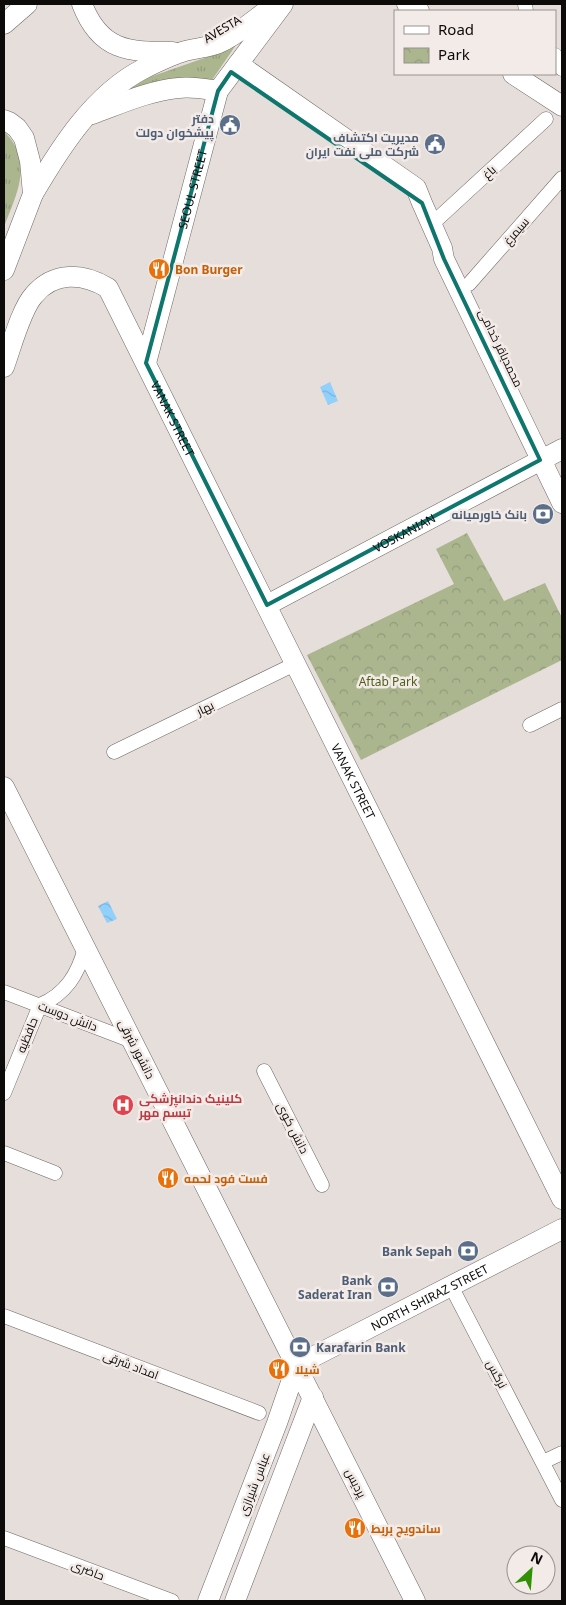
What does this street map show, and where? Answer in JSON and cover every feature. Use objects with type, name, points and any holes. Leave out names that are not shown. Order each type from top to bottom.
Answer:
[{"type":"main road","points":[[82,4],[93,26],[100,34],[117,46],[140,51],[182,52],[201,49],[233,36],[276,4]]},
{"type":"main road","name":"AVESTA","points":[[182,52],[224,28],[260,4]]},
{"type":"main road","name":"SEOUL STREET","points":[[146,363],[218,91],[283,4]]},
{"type":"main road","points":[[4,270],[33,194],[64,145],[101,101],[123,81],[150,65],[182,52]]},
{"type":"main road","name":"محمدباقر خدامی","points":[[235,68],[422,203],[442,248],[444,259],[523,408],[555,462],[562,503]]},
{"type":"main road","points":[[515,75],[562,105]]},
{"type":"main road","points":[[88,116],[140,96],[158,92],[189,87],[218,91]]},
{"type":"main road","points":[[4,120],[17,128],[24,138],[30,162],[33,194]]},
{"type":"main road","name":"محمدباقر خدامی","points":[[442,248],[453,256],[469,284],[523,408]]},
{"type":"main road","name":"VANAK STREET","points":[[4,367],[26,308],[33,296],[43,286],[68,276],[89,279],[108,288],[562,1199]]},
{"type":"main road","name":"VOSKANIAN","points":[[267,605],[555,462]]},
{"type":"main road","name":"دانشور شرقی","points":[[4,787],[297,1365]]},
{"type":"main road","name":"NORTH SHIRAZ STREET","points":[[297,1365],[562,1229]]},
{"type":"main road","name":"پردیس","points":[[297,1365],[415,1601]]},
{"type":"main road","name":"عباس شیرازی","points":[[208,1601],[277,1423],[297,1365]]},
{"type":"main road","name":"عباس شیرازی","points":[[235,1601],[313,1397]]},
{"type":"main road","points":[[296,1443],[313,1434],[320,1434],[334,1441],[339,1448]]},
{"type":"street","points":[[556,58],[562,69]]},
{"type":"street","name":"باغ","points":[[432,224],[546,119]]},
{"type":"street","name":"سیمرغ","points":[[469,284],[562,178]]},
{"type":"street","name":"بهار","points":[[114,752],[295,664]]},
{"type":"street","points":[[530,725],[562,709]]},
{"type":"street","points":[[40,1005],[50,1001],[62,992],[72,980],[81,963],[85,948]]},
{"type":"street","name":"دانش دوست","points":[[4,992],[132,1041]]},
{"type":"street","name":"حافظیه","points":[[4,1093],[40,1005]]},
{"type":"street","name":"دانش کوی","points":[[264,1071],[322,1185]]},
{"type":"street","points":[[4,1153],[55,1173]]},
{"type":"street","name":"نرگس","points":[[451,1286],[562,1500]]},
{"type":"street","name":"امداد شرقی","points":[[4,1316],[259,1413]]},
{"type":"street","points":[[543,1462],[562,1453]]},
{"type":"street","name":"حاضری","points":[[4,1538],[172,1601]]},
{"type":"highlighted area","points":[[231,72],[422,203],[444,259],[540,460],[267,605],[146,363],[218,91]]},
{"type":"green space","points":[[236,45],[212,80],[114,99],[147,78]]},
{"type":"green space","points":[[4,132],[14,144],[19,154],[21,175],[16,196],[4,227]]},
{"type":"green space","name":"Aftab Park","points":[[467,533],[504,601],[545,583],[562,618],[562,660],[361,760],[307,655],[454,584],[436,549]]},
{"type":"water","points":[[330,382],[338,401],[328,405],[320,387]]},
{"type":"water","points":[[108,901],[117,919],[107,923],[98,906]]},
{"type":"place","name":"دفتر پیشخوان دولت","points":[[230,125]]},
{"type":"place","name":"مدیریت اکتشاف شرکت ملی نفت ایران","points":[[435,144]]},
{"type":"place","name":"Bon Burger","points":[[159,269]]},
{"type":"place","name":"بانک خاورمیانه","points":[[543,514]]},
{"type":"place","name":"کلینیک دندانپزشکی تبسم مهر","points":[[123,1105]]},
{"type":"place","name":"فست فود لحمه","points":[[168,1178]]},
{"type":"place","name":"Bank Sepah","points":[[468,1251]]},
{"type":"place","name":"Bank Saderat Iran","points":[[388,1287]]},
{"type":"place","name":"Karafarin Bank","points":[[300,1347]]},
{"type":"place","name":"شیلا","points":[[279,1369]]},
{"type":"place","name":"ساندویچ بِربِط","points":[[355,1528]]}]
